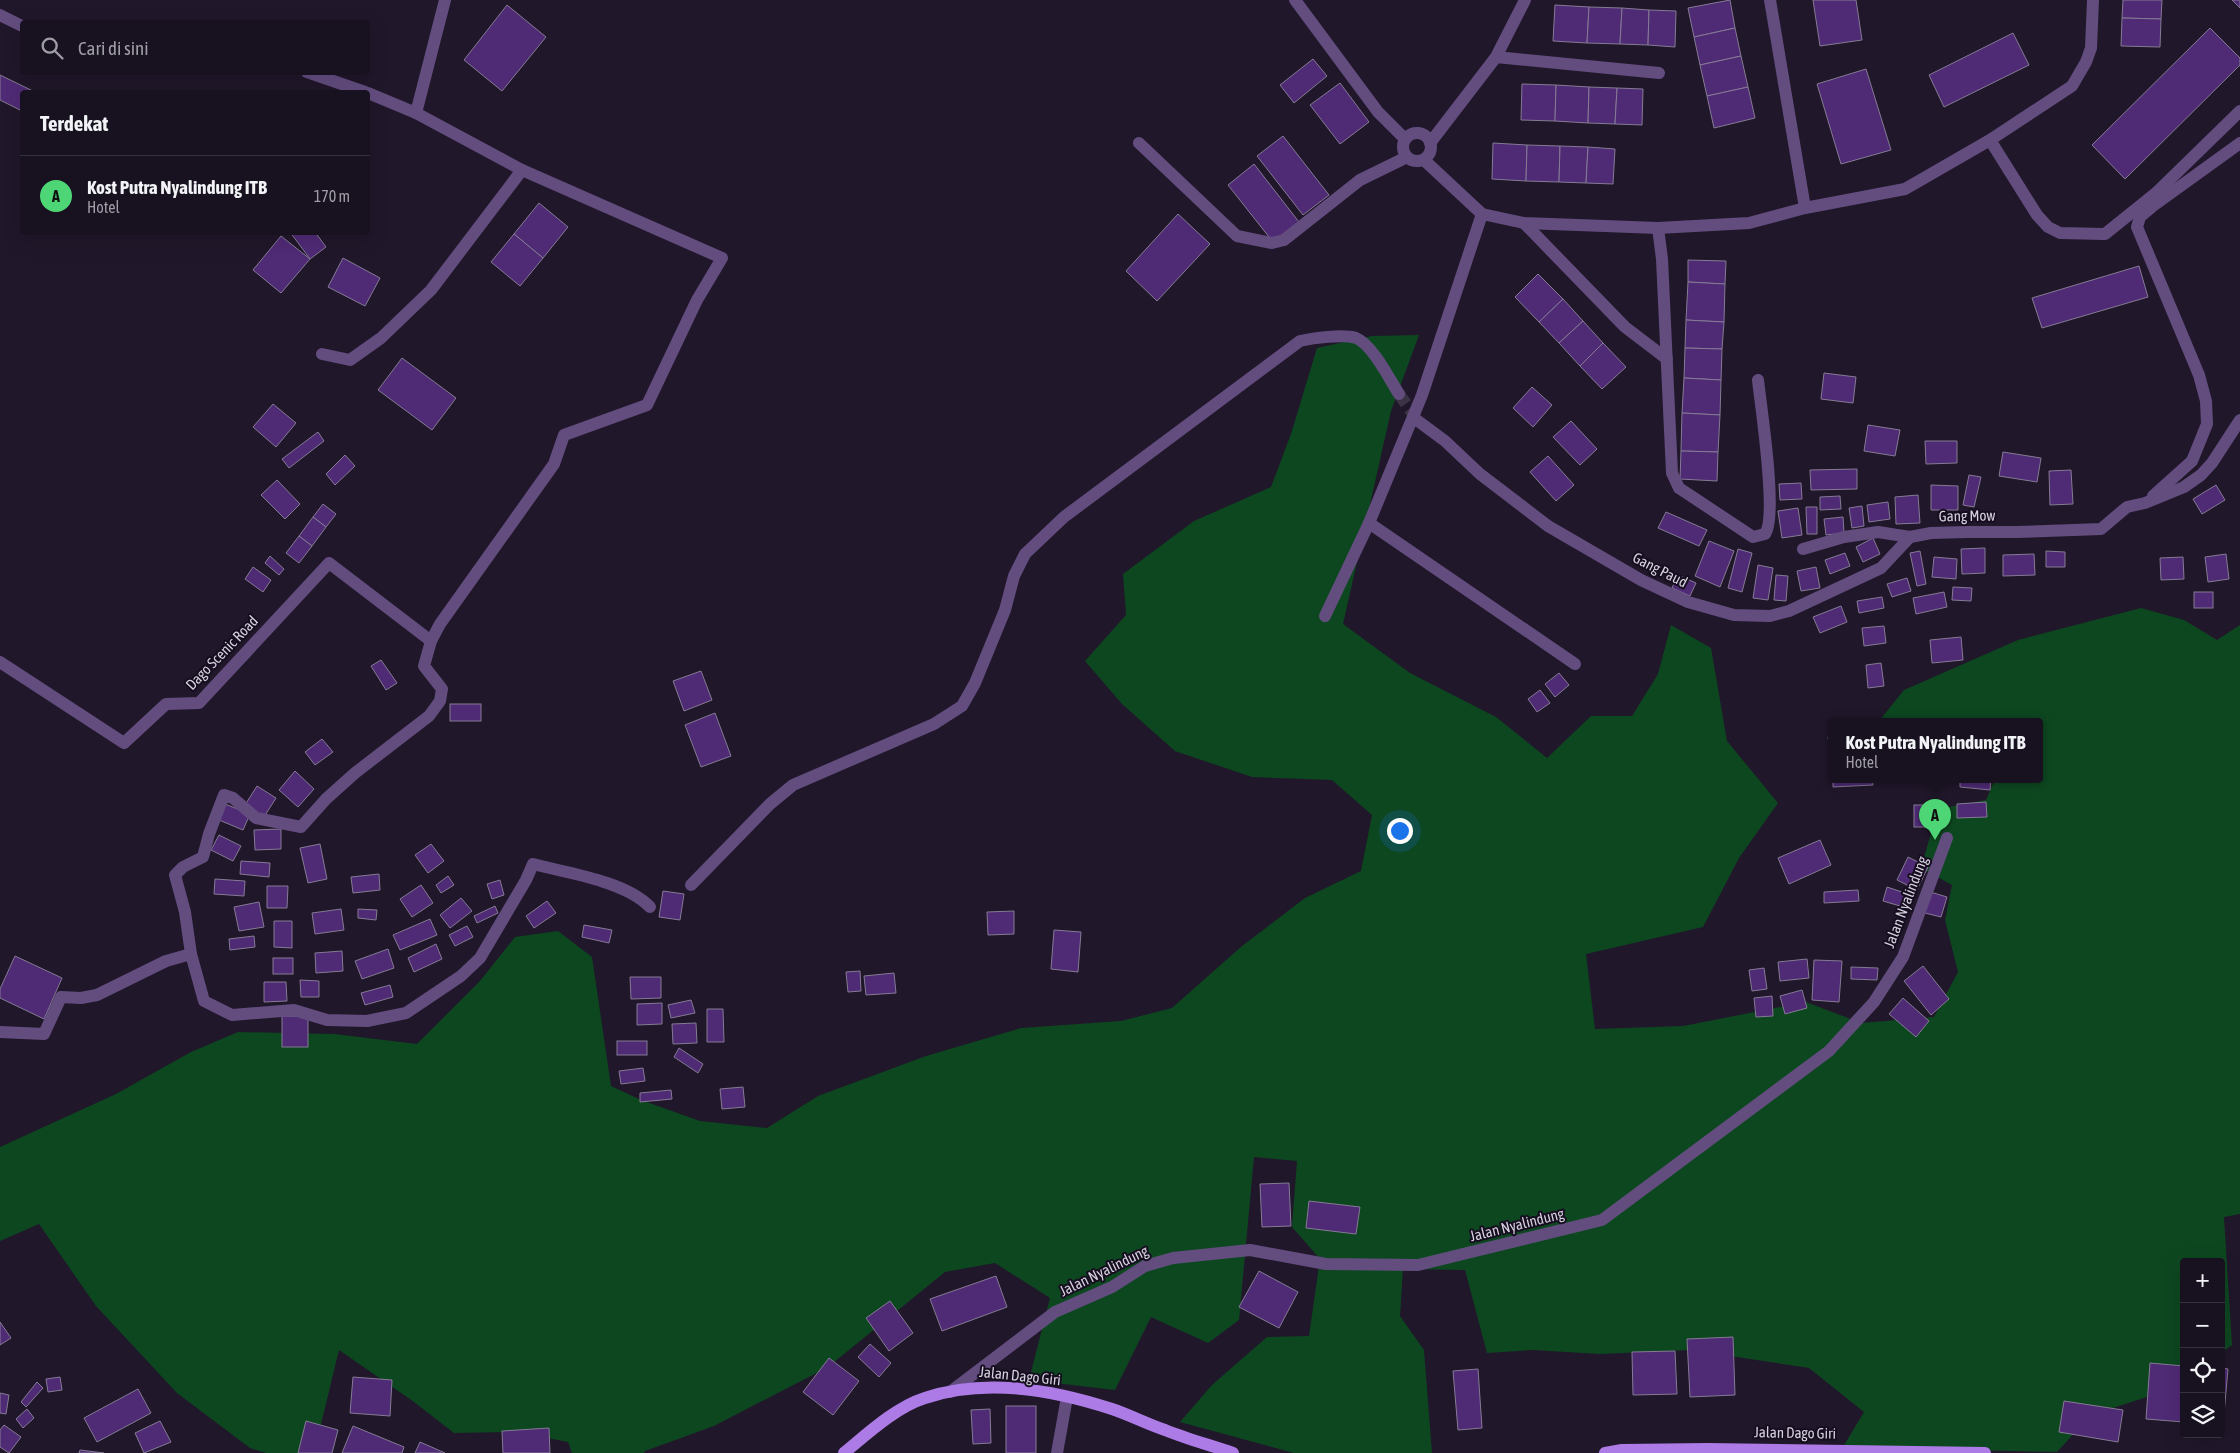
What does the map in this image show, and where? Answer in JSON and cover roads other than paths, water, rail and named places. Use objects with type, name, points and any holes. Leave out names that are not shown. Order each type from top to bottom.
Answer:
[{"type":"main road","name":"Jalan Dago Giri","points":[[844,1453],[880,1423],[924,1398],[974,1387],[1047,1392],[1111,1409],[1233,1453]]},
{"type":"main road","name":"Jalan Dago Giri","points":[[1605,1453],[1622,1450],[1707,1448],[1985,1453]]},
{"type":"street","points":[[416,113],[445,0]]},
{"type":"street","points":[[1295,0],[1378,112],[1405,140]]},
{"type":"street","points":[[1430,143],[1496,57],[1525,0]]},
{"type":"street","points":[[1770,0],[1805,208]]},
{"type":"street","points":[[1424,160],[1482,214],[1524,224],[1658,228],[1749,223],[1805,208],[1905,189],[1990,140],[2072,86],[2086,62],[2090,48],[2093,0]]},
{"type":"street","points":[[0,15],[20,25]]},
{"type":"street","points":[[1496,57],[1659,73]]},
{"type":"street","points":[[316,75],[358,90]]},
{"type":"street","points":[[370,95],[416,113],[522,170],[722,258],[697,300],[647,405],[564,435],[554,464],[440,624],[431,642],[424,666],[442,689],[440,701],[429,716],[355,773],[326,799],[301,827],[256,818],[233,798],[224,795],[203,857],[182,867],[175,875],[185,912],[190,954],[204,1001],[232,1015],[294,1010],[327,1020],[367,1021],[406,1013],[448,986],[480,958],[526,880],[533,864],[594,879],[641,898],[650,907]]},
{"type":"street","points":[[1990,140],[2037,215],[2048,227],[2060,232],[2105,234],[2156,193],[2240,111]]},
{"type":"street","points":[[1416,133],[1427,138],[1431,150],[1424,160],[1418,162],[1407,157],[1403,146],[1405,140],[1416,133]]},
{"type":"street","points":[[2145,503],[2192,461],[2207,424],[2206,401],[2199,375],[2137,227],[2140,217],[2153,206],[2240,143]]},
{"type":"street","points":[[1140,144],[1237,236],[1272,243],[1284,240],[1360,180],[1407,157]]},
{"type":"street","points":[[322,354],[350,360],[381,338],[431,290],[522,170]]},
{"type":"street","points":[[1325,616],[1369,523],[1416,416],[1482,214]]},
{"type":"street","points":[[1524,224],[1625,327],[1666,359]]},
{"type":"street","points":[[1658,228],[1662,259],[1672,473],[1680,488],[1752,537],[1766,534],[1770,522],[1768,474],[1758,380]]},
{"type":"street","points":[[691,885],[770,804],[793,785],[934,724],[962,706],[976,682],[1005,610],[1014,576],[1025,554],[1064,517],[1300,341],[1317,338],[1356,338],[1369,348],[1399,394]]},
{"type":"street","name":"Gang Paud","points":[[1416,416],[1446,441],[1480,474],[1548,526],[1641,580],[1688,602],[1734,614],[1770,616],[1789,611],[1881,568],[1910,537]]},
{"type":"street","points":[[2145,503],[2184,487],[2201,475],[2212,463],[2240,420]]},
{"type":"street","name":"Gang Mow","points":[[1802,549],[1844,537],[1878,532],[1910,537],[1940,533],[2101,529],[2127,507],[2145,503]]},
{"type":"street","points":[[1369,523],[1574,664]]},
{"type":"street","name":"Dago Scenic Road","points":[[0,662],[124,743],[166,704],[199,703],[329,563],[431,642]]},
{"type":"street","name":"Jalan Nyalindung","points":[[950,1392],[1055,1312],[1112,1287],[1145,1266],[1173,1258],[1250,1250],[1326,1264],[1418,1265],[1602,1220],[1829,1051],[1874,1002],[1903,957],[1947,838]]},
{"type":"street","points":[[0,1032],[44,1034],[61,996],[81,998],[97,995],[166,961],[190,954]]},
{"type":"street","points":[[1056,1453],[1066,1397]]},
{"type":"tunnel","points":[[1399,394],[1418,421]]},
{"type":"place","name":"Kost Putra Nyalindung ITB","points":[[1935,840]]}]
